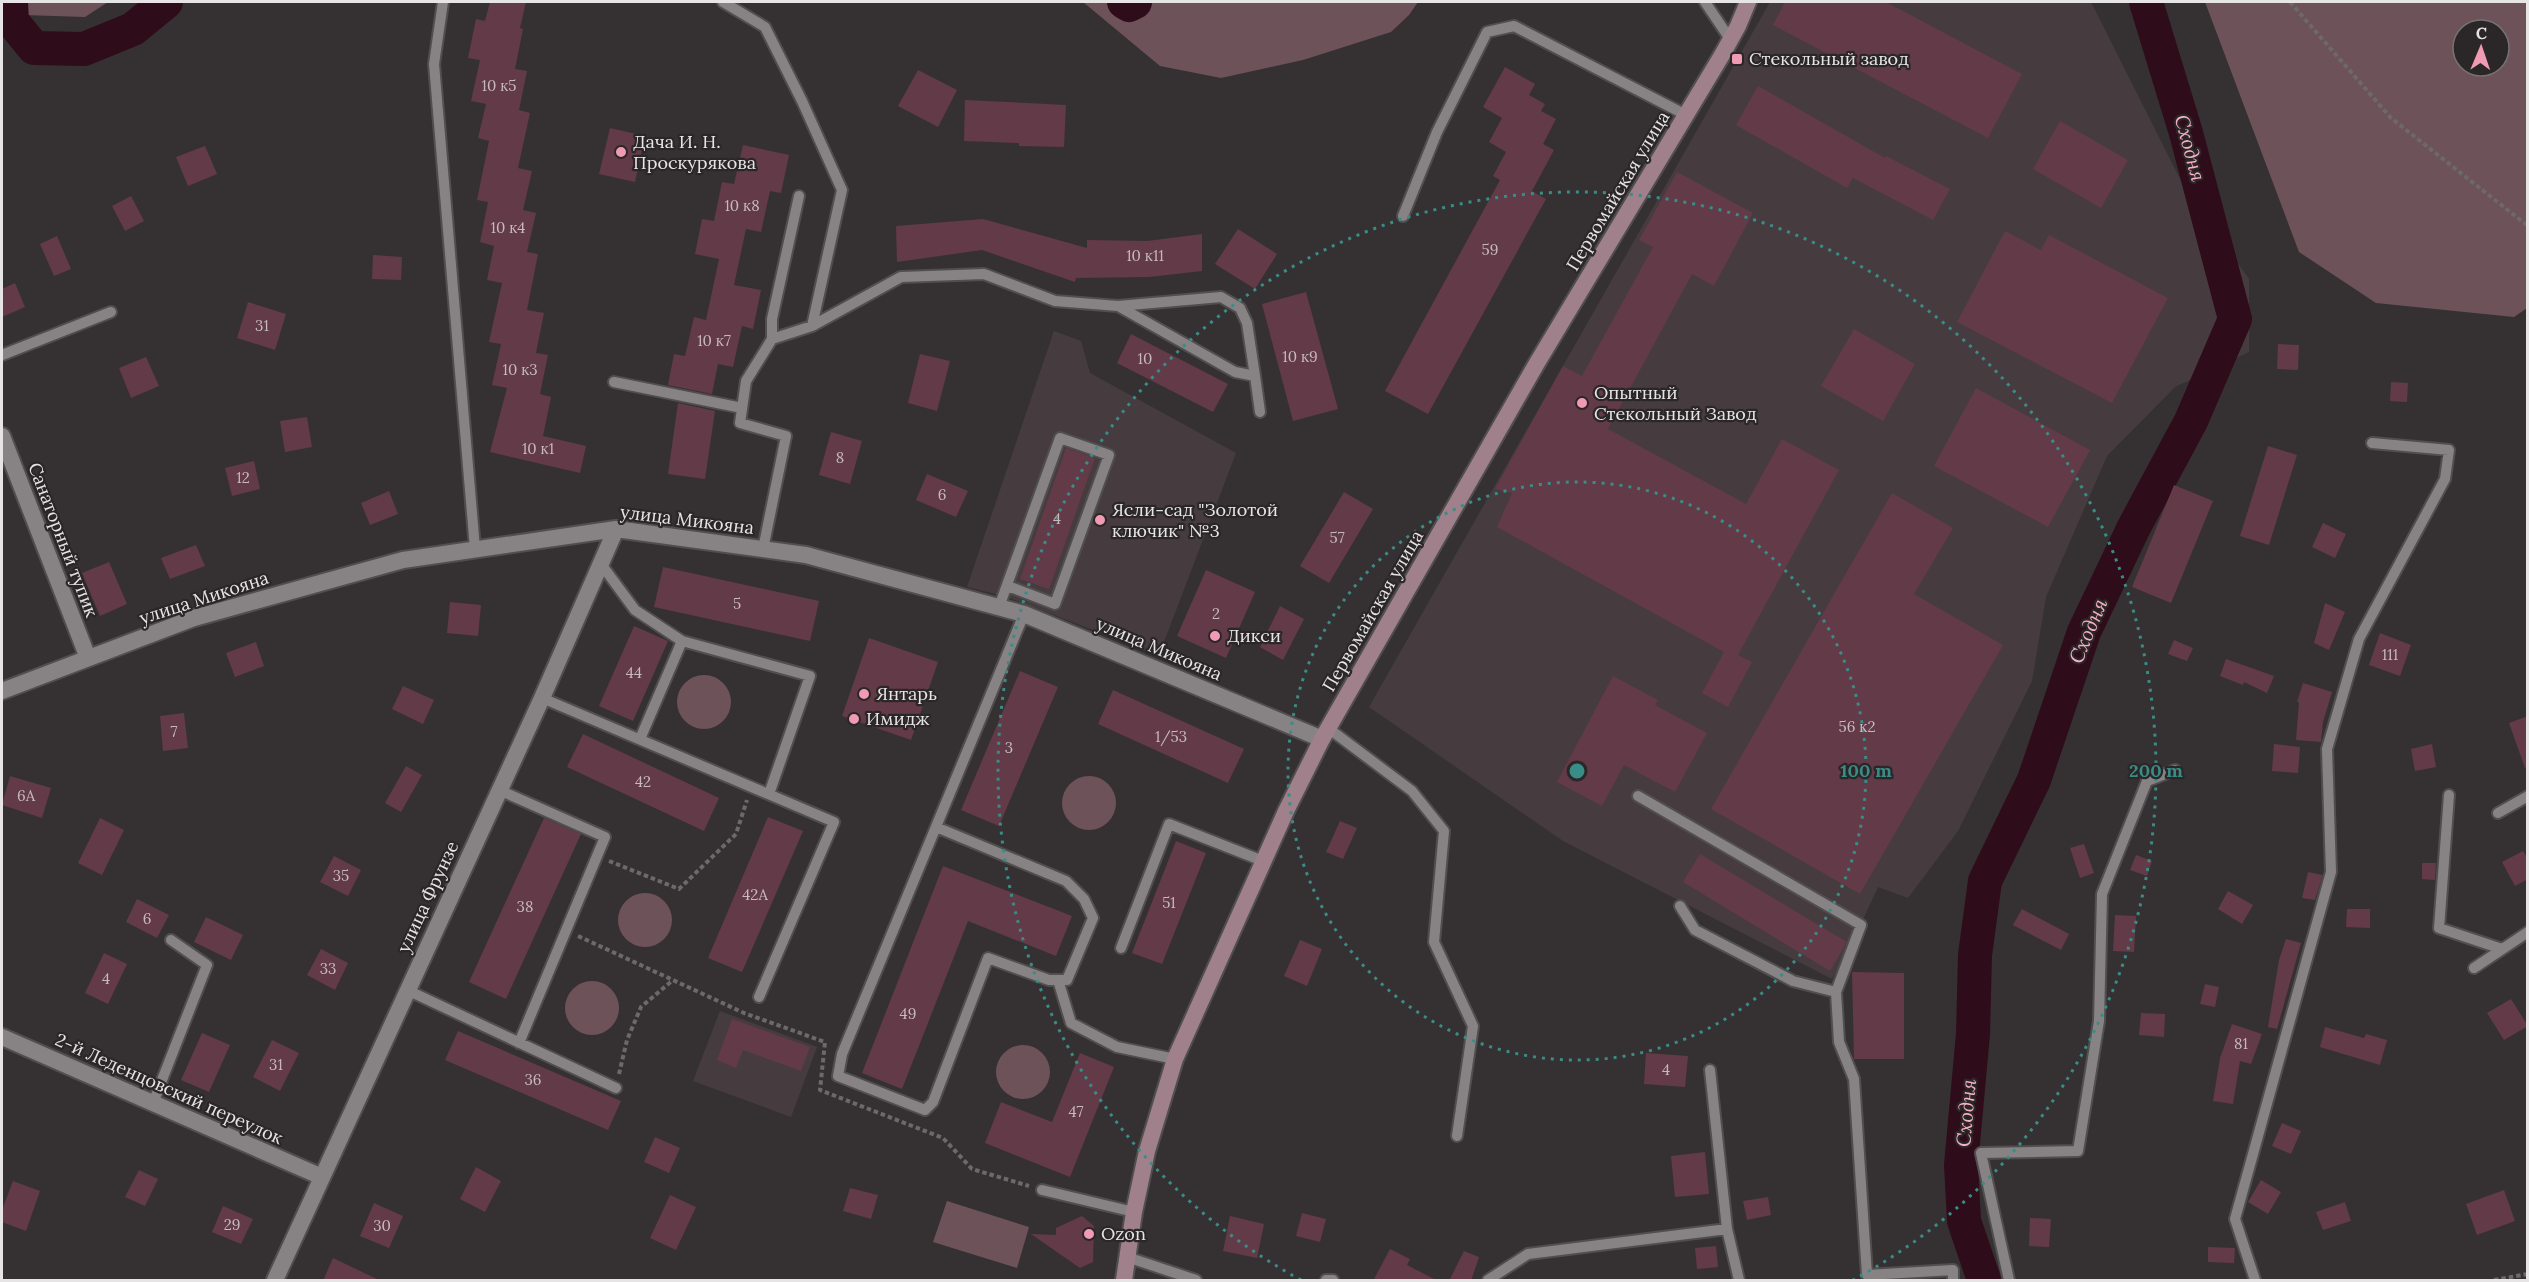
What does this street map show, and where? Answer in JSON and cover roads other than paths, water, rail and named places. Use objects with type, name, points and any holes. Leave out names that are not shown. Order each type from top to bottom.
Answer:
[{"type":"main road","name":"Первомайская улица","points":[[1124,1281],[1134,1212],[1147,1151],[1175,1059],[1263,861],[1325,734],[1537,363],[1730,39],[1748,2]]},
{"type":"street","name":"Санаторный тупик","points":[[2,436],[88,658]]},
{"type":"street","name":"улица Микояна","points":[[2,691],[194,618],[403,560],[616,529],[806,555],[1024,614],[1325,734]]},
{"type":"street","name":"улица Фрунзе","points":[[275,1281],[542,698],[616,529]]},
{"type":"street","name":"2-й Леденцовский переулок","points":[[2,1036],[322,1177]]},
{"type":"lane","points":[[443,2],[434,64],[475,549]]},
{"type":"lane","points":[[723,2],[765,27],[802,101],[842,190],[812,326]]},
{"type":"lane","points":[[1705,2],[1730,39]]},
{"type":"lane","points":[[1403,216],[1437,132],[1487,32],[1514,26],[1686,115]]},
{"type":"lane","points":[[763,549],[786,436],[740,423],[746,381],[772,339],[772,319],[799,196]]},
{"type":"lane","points":[[772,339],[812,326],[901,277],[984,274],[1055,301],[1118,306],[1221,297],[1240,308],[1247,323],[1260,412]]},
{"type":"lane","points":[[1118,306],[1235,372],[1255,376]]},
{"type":"lane","points":[[2,355],[111,312]]},
{"type":"lane","points":[[614,382],[742,408]]},
{"type":"lane","points":[[999,608],[1060,438],[1109,455],[1055,604],[1008,586]]},
{"type":"lane","points":[[2255,1281],[2235,1219],[2331,872],[2326,748],[2359,639],[2445,479],[2449,450],[2372,443]]},
{"type":"lane","points":[[601,564],[635,610],[682,641],[810,676],[769,794]]},
{"type":"lane","points":[[936,827],[1066,881],[1084,898],[1093,918],[1067,980],[1049,980],[988,958],[933,1102],[925,1110],[838,1076],[842,1054],[1024,614]]},
{"type":"lane","points":[[640,739],[682,641]]},
{"type":"lane","points":[[542,698],[834,822],[759,997]]},
{"type":"lane","points":[[1325,734],[1412,791],[1444,831],[1434,942],[1473,1026],[1457,1136]]},
{"type":"lane","points":[[2009,1281],[1981,1153],[2078,1151],[2099,1021],[2102,894],[2147,781],[2175,770]]},
{"type":"lane","points":[[499,790],[605,837],[519,1043]]},
{"type":"lane","points":[[2449,795],[2439,928],[2502,949]]},
{"type":"lane","points":[[1638,796],[1861,925],[1836,992],[1839,1042],[1854,1079],[1867,1275],[1953,1270],[1953,1281]]},
{"type":"lane","points":[[2498,813],[2528,796]]},
{"type":"lane","points":[[1121,948],[1169,824],[1263,861]]},
{"type":"lane","points":[[1680,906],[1695,930],[1793,981],[1836,992]]},
{"type":"lane","points":[[2474,968],[2528,932]]},
{"type":"lane","points":[[153,1103],[207,965],[171,940]]},
{"type":"lane","points":[[1058,980],[1071,1023],[1117,1047],[1175,1059]]},
{"type":"lane","points":[[407,990],[616,1088]]},
{"type":"lane","points":[[1710,1070],[1727,1228],[1739,1281]]},
{"type":"lane","points":[[1042,1190],[1134,1212]]},
{"type":"lane","points":[[1488,1281],[1528,1254],[1727,1228]]},
{"type":"lane","points":[[1127,1257],[1196,1281]]},
{"type":"lane","points":[[1326,1281],[1333,1281]]},
{"type":"waterway","name":"Сходня","points":[[11,2],[12,21],[34,48],[84,49],[133,29],[166,2]]},
{"type":"waterway","name":"Сходня","points":[[1124,2],[1129,5],[1135,2]]},
{"type":"waterway","name":"Сходня","points":[[1984,1280],[1964,1221],[1961,1165],[1973,1034],[1975,955],[1985,881],[2034,780],[2084,632],[2134,527],[2191,421],[2235,319],[2186,133],[2146,2]]},
{"type":"place","name":"Стекольный завод","points":[[1737,59]]},
{"type":"place","name":"Дача И. Н. Проскурякова","points":[[621,152]]},
{"type":"place","name":"Опытный Стекольный Завод","points":[[1582,403]]},
{"type":"place","name":"Ясли-сад \"Золотой ключик\" №3","points":[[1100,520]]},
{"type":"place","name":"Дикси","points":[[1215,636]]},
{"type":"place","name":"Янтарь","points":[[864,694]]},
{"type":"place","name":"Имидж","points":[[854,719]]},
{"type":"place","name":"Ozon","points":[[1089,1234]]}]
